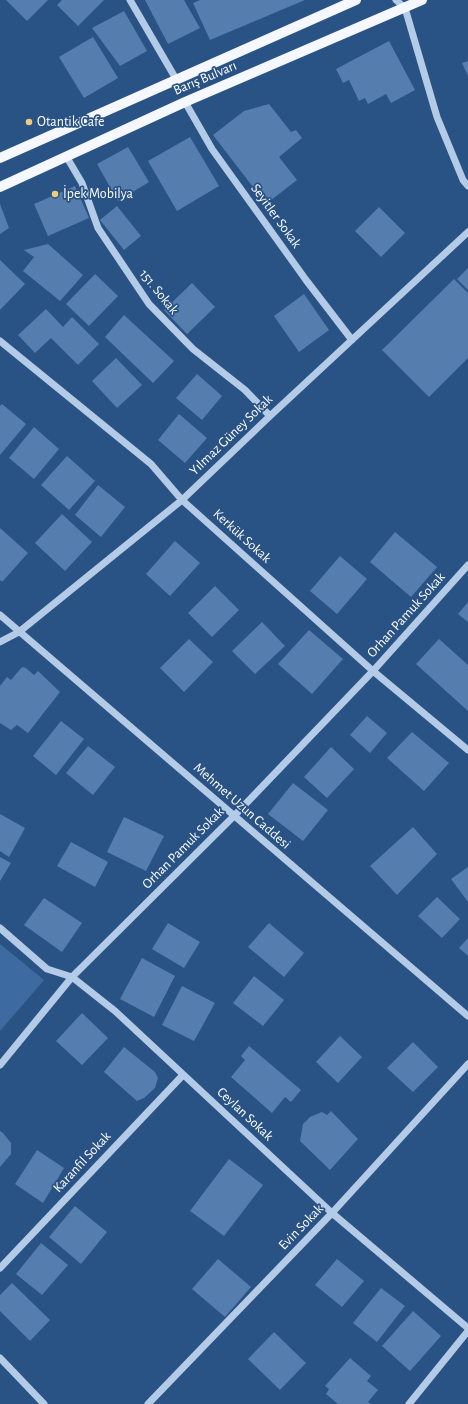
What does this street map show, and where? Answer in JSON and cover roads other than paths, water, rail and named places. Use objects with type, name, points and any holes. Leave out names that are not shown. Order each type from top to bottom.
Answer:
[{"type":"main road","name":"Barış Bulvarı","points":[[0,158],[356,0]]},
{"type":"main road","name":"Barış Bulvarı","points":[[0,187],[185,102],[422,0]]},
{"type":"street","points":[[130,0],[176,79]]},
{"type":"street","points":[[396,0],[405,8],[437,117],[463,180],[468,186]]},
{"type":"street","name":"Seyitler Sokak","points":[[185,102],[217,155],[306,280],[352,340]]},
{"type":"street","name":"151. Sokak","points":[[66,156],[82,183],[98,228],[149,304],[193,349],[245,390],[270,416]]},
{"type":"street","name":"Yılmaz Güney Sokak","points":[[0,642],[19,632],[182,500],[468,232]]},
{"type":"street","name":"Kerkük Sokak","points":[[0,341],[151,464],[182,500],[373,671],[468,750]]},
{"type":"street","name":"Orhan Pamuk Sokak","points":[[0,1065],[72,977],[234,816],[373,671],[468,565]]},
{"type":"street","name":"Mehmet Uzun Caddesi","points":[[0,615],[468,1016]]},
{"type":"street","name":"Ceylan Sokak","points":[[0,928],[46,969],[72,977],[115,1011],[332,1213],[468,1328]]},
{"type":"street","name":"Evin Sokak","points":[[148,1404],[332,1213],[468,1064]]},
{"type":"street","name":"Karanfil Sokak","points":[[0,1268],[183,1075]]},
{"type":"street","points":[[409,1404],[468,1331]]},
{"type":"street","points":[[0,1358],[44,1404]]},
{"type":"place","name":"Otantik Cafe","points":[[29,122]]},
{"type":"place","name":"İpek Mobilya","points":[[55,194]]}]
